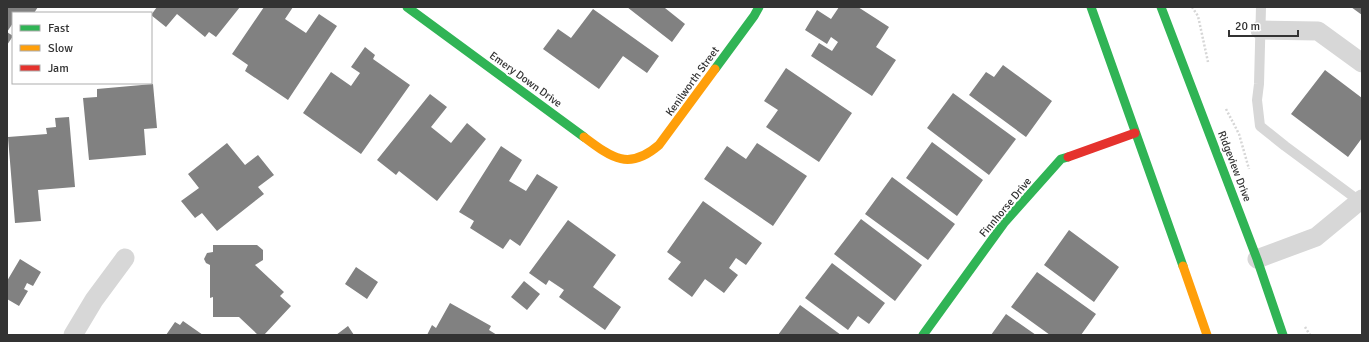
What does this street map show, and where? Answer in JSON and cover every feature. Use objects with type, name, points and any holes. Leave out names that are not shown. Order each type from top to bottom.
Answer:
[{"type":"street","name":"Emery Down Drive","points":[[407,7],[608,154],[618,158],[629,160],[635,159]]},
{"type":"street","name":"Kenilworth Street","points":[[635,159],[651,153],[659,145],[754,16],[759,7]]},
{"type":"street","points":[[1091,7],[1134,133],[1207,335]]},
{"type":"street","name":"Ridgeview Drive","points":[[1161,7],[1257,259],[1283,335]]},
{"type":"street","points":[[1260,30],[1318,31],[1362,63]]},
{"type":"street","name":"Finnhorse Drive","points":[[923,335],[1004,223],[1061,159],[1134,133]]},
{"type":"street","points":[[1257,259],[1316,237],[1361,201]]},
{"type":"street","points":[[73,335],[94,300],[125,258]]},
{"type":"lane","points":[[1261,7],[1260,84],[1258,100],[1260,126],[1361,201]]},
{"type":"building","points":[[7,7],[38,7],[35,12],[12,12],[12,24],[7,32]]},
{"type":"building","points":[[157,7],[240,7],[216,37],[209,32],[205,37],[177,14],[166,27],[152,16]]},
{"type":"building","points":[[264,7],[293,7],[285,19],[306,33],[319,14],[337,26],[288,100],[245,71],[248,65],[232,54]]},
{"type":"building","points":[[627,7],[667,7],[665,8],[685,24],[672,42]]},
{"type":"building","points":[[839,7],[858,7],[889,27],[876,47],[896,60],[872,96],[811,56],[819,43],[832,51],[838,42],[831,37],[827,44],[805,30],[817,10],[831,19]]},
{"type":"building","points":[[1351,7],[1362,7],[1362,15]]},
{"type":"building","points":[[593,9],[659,56],[647,73],[623,56],[599,89],[543,49],[558,29],[571,38]]},
{"type":"building","points":[[7,32],[12,35],[12,38],[7,45]]},
{"type":"building","points":[[365,47],[375,55],[373,59],[410,85],[361,154],[303,113],[331,72],[351,86],[360,73],[351,67]]},
{"type":"building","points":[[1003,65],[1052,101],[1026,137],[969,95],[986,72],[994,77]]},
{"type":"building","points":[[786,68],[852,113],[819,162],[766,127],[778,110],[764,101]]},
{"type":"building","points":[[1325,70],[1362,98],[1362,138],[1348,157],[1291,114]]},
{"type":"building","points":[[153,84],[157,128],[144,129],[146,155],[89,160],[83,98],[97,97],[97,89]]},
{"type":"building","points":[[953,93],[1016,139],[989,175],[927,128]]},
{"type":"building","points":[[430,94],[447,107],[431,127],[451,143],[467,123],[486,139],[437,201],[399,171],[396,175],[377,160]]},
{"type":"building","points":[[69,117],[75,187],[38,190],[41,221],[15,223],[8,137],[47,134],[46,128],[56,127],[55,118]]},
{"type":"building","points":[[932,142],[983,180],[957,216],[906,178]]},
{"type":"building","points":[[227,143],[245,165],[258,155],[274,175],[258,187],[264,194],[217,231],[202,213],[195,218],[181,201],[199,188],[188,174]]},
{"type":"building","points":[[757,143],[807,176],[773,226],[704,179],[727,146],[746,159]]},
{"type":"building","points":[[501,146],[522,160],[509,181],[526,191],[537,174],[558,187],[520,246],[510,239],[503,249],[470,228],[474,221],[459,212]]},
{"type":"building","points":[[892,177],[955,224],[928,260],[865,214]]},
{"type":"building","points":[[703,201],[762,243],[746,265],[736,258],[729,268],[738,275],[724,293],[705,279],[692,297],[668,279],[681,262],[667,252]]},
{"type":"building","points":[[861,219],[922,265],[895,301],[834,254]]},
{"type":"building","points":[[568,220],[616,255],[593,287],[621,307],[605,330],[559,297],[564,290],[549,280],[546,285],[529,273]]},
{"type":"building","points":[[1069,230],[1119,267],[1094,302],[1044,265]]},
{"type":"building","points":[[213,245],[257,245],[263,250],[263,260],[255,265],[284,292],[280,296],[291,306],[264,335],[258,335],[239,317],[213,317],[213,297],[210,298],[210,265],[206,263],[204,259],[207,253],[213,252]]},
{"type":"building","points":[[20,259],[41,272],[33,286],[27,283],[24,289],[28,291],[19,306],[7,299],[7,281]]},
{"type":"building","points":[[832,263],[885,303],[869,324],[858,316],[848,330],[805,298]]},
{"type":"building","points":[[356,267],[378,282],[367,299],[345,284]]},
{"type":"building","points":[[1037,272],[1096,314],[1081,335],[1050,335],[1011,307]]},
{"type":"building","points":[[524,281],[540,294],[527,310],[511,297]]},
{"type":"building","points":[[450,303],[491,326],[489,330],[497,335],[427,335],[432,325],[436,328]]},
{"type":"building","points":[[800,305],[841,335],[778,335]]},
{"type":"building","points":[[1006,314],[1036,335],[991,335]]},
{"type":"building","points":[[183,321],[203,335],[166,335],[175,322],[180,325]]},
{"type":"building","points":[[348,326],[354,335],[336,335]]},
{"type":"traffic: fast","points":[[407,7],[584,137]]},
{"type":"traffic: fast","points":[[715,69],[759,7]]},
{"type":"traffic: fast","points":[[1091,7],[1183,266]]},
{"type":"traffic: fast","points":[[1161,7],[1257,259],[1283,335]]},
{"type":"traffic: fast","points":[[923,335],[1004,223],[1061,159],[1068,157]]},
{"type":"traffic: slow","points":[[584,137],[612,156],[621,159],[639,158],[659,145],[715,69]]},
{"type":"traffic: slow","points":[[1183,266],[1207,335]]},
{"type":"traffic: jam","points":[[1068,157],[1135,133]]}]
